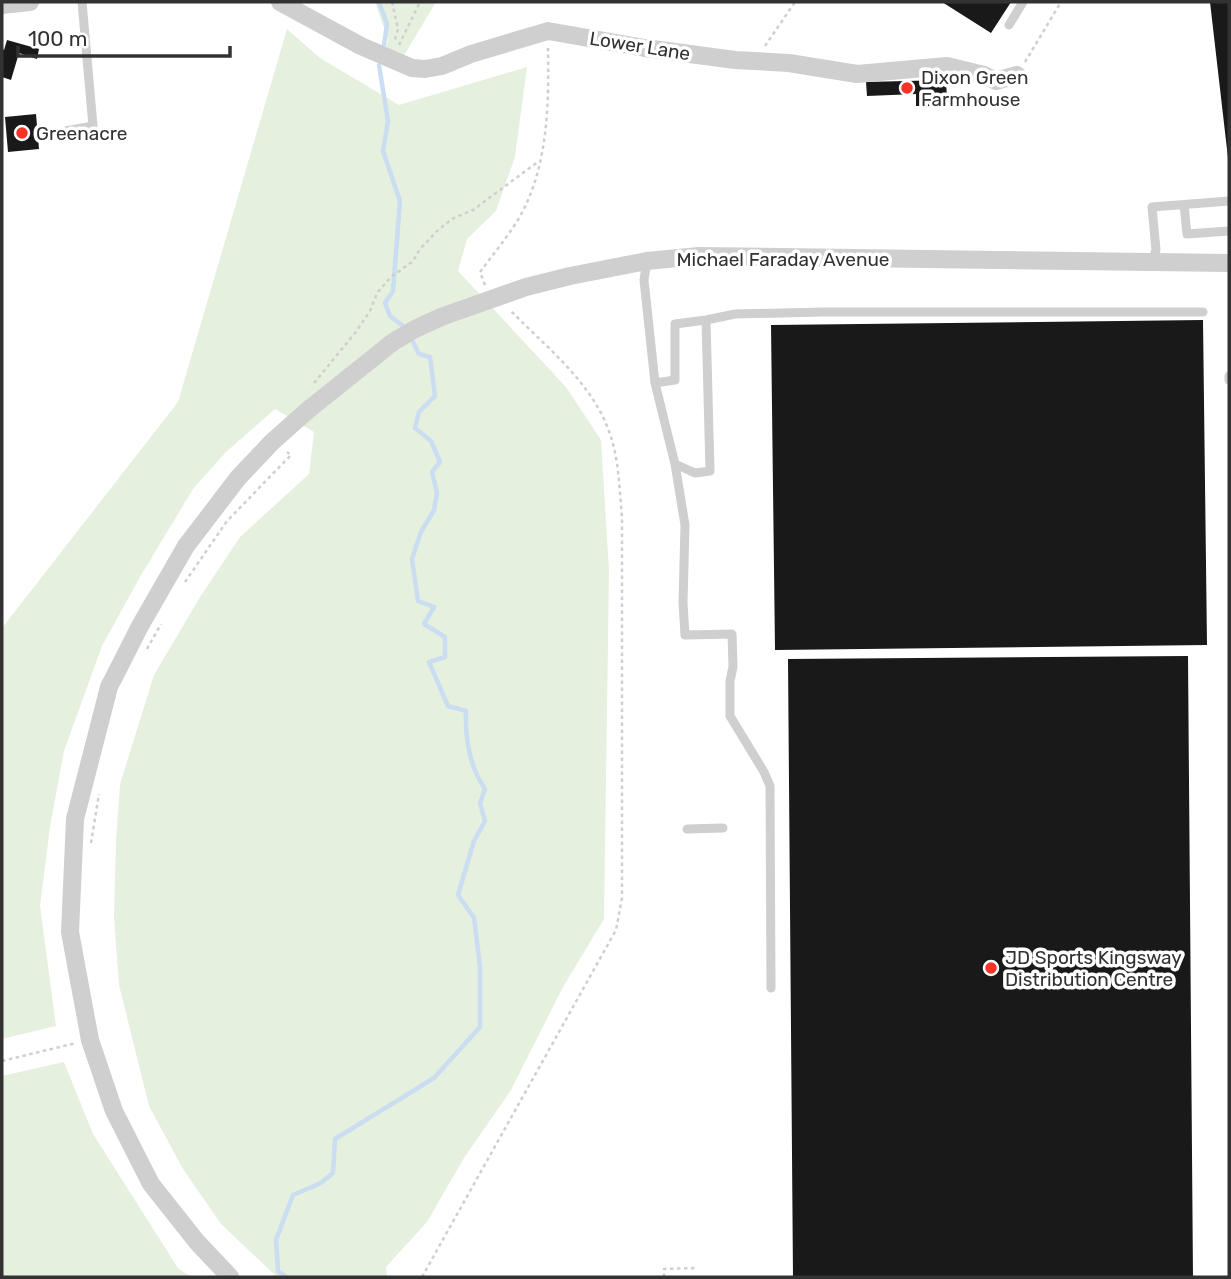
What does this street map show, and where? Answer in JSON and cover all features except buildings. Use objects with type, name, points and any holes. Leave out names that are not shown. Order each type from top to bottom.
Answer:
[{"type":"street","points":[[2,5],[30,2]]},
{"type":"street","name":"Lower Lane","points":[[280,2],[388,59],[412,68],[442,66],[471,54],[548,31],[645,48],[789,63],[857,74],[947,66],[984,75],[996,81],[1017,75]]},
{"type":"street","name":"Michael Faraday Avenue","points":[[230,1277],[197,1242],[150,1184],[114,1111],[90,1040],[70,932],[75,819],[109,687],[140,626],[186,546],[238,478],[272,442],[336,386],[407,334],[496,296],[570,275],[646,261],[712,256],[1229,263]]},
{"type":"lane","points":[[60,132],[93,126],[82,2]]},
{"type":"lane","points":[[1009,24],[1023,2]]},
{"type":"lane","points":[[1151,263],[1156,250],[1152,207],[1229,201]]},
{"type":"lane","points":[[1184,205],[1187,234],[1229,232]]},
{"type":"lane","points":[[646,261],[644,280],[655,383],[675,464],[685,525],[685,635],[732,634],[730,716],[770,786],[772,988]]},
{"type":"lane","points":[[655,383],[675,380],[674,324],[735,314],[1203,313]]},
{"type":"lane","points":[[675,464],[695,473],[710,471],[706,320]]},
{"type":"lane","points":[[687,830],[723,828]]},
{"type":"path","points":[[388,59],[398,29],[392,2]]},
{"type":"path","points":[[388,59],[402,41],[420,2]]},
{"type":"path","points":[[758,61],[768,38],[794,2]]},
{"type":"path","points":[[1017,75],[1061,2]]},
{"type":"path","points":[[422,1277],[616,930],[622,898],[622,517],[617,462],[608,427],[591,395],[484,283],[480,271],[516,222],[537,178],[548,117],[548,31]]},
{"type":"path","points":[[313,385],[355,333],[370,311],[377,293],[391,277],[413,261],[420,249],[453,219],[473,210],[540,161]]},
{"type":"path","points":[[185,582],[227,521],[291,454],[272,442]]},
{"type":"path","points":[[146,653],[165,616]]},
{"type":"path","points":[[91,842],[100,789]]},
{"type":"path","points":[[2,1061],[90,1040]]},
{"type":"path","points":[[664,1277],[664,1269],[698,1268]]},
{"type":"green space","points":[[375,2],[436,2],[403,57],[384,54],[388,40]]},
{"type":"green space","points":[[287,29],[320,58],[399,105],[527,67],[515,157],[496,211],[467,239],[458,271],[566,387],[601,440],[609,570],[604,919],[563,987],[511,1090],[464,1158],[427,1222],[386,1267],[387,1277],[277,1277],[221,1224],[183,1169],[149,1106],[119,985],[114,917],[120,784],[154,675],[200,597],[240,537],[309,474],[314,432],[275,409],[226,452],[193,489],[102,646],[64,751],[50,827],[40,906],[56,1026],[2,1039],[2,628],[178,402]]},
{"type":"green space","points":[[64,1062],[93,1134],[178,1268],[191,1277],[2,1277],[2,1076]]},
{"type":"waterway","points":[[379,2],[387,24],[384,45]]},
{"type":"waterway","points":[[379,65],[388,121],[383,151],[400,201],[393,291],[385,303],[390,316],[406,328]]},
{"type":"waterway","points":[[286,1277],[278,1271],[276,1240],[293,1195],[321,1183],[333,1173],[335,1139],[434,1078],[480,1027],[480,966],[474,918],[458,895],[474,841],[485,821],[480,803],[485,789],[469,752],[466,711],[448,706],[429,662],[445,657],[445,637],[424,624],[434,607],[418,601],[412,559],[421,532],[434,510],[437,493],[432,472],[440,462],[431,441],[415,428],[419,412],[435,396],[430,357],[419,354],[410,336]]},
{"type":"place","name":"Dixon Green Farmhouse","points":[[907,88]]},
{"type":"place","name":"Greenacre","points":[[22,133]]},
{"type":"place","name":"JD Sports Kingsway Distribution Centre","points":[[991,968]]}]
